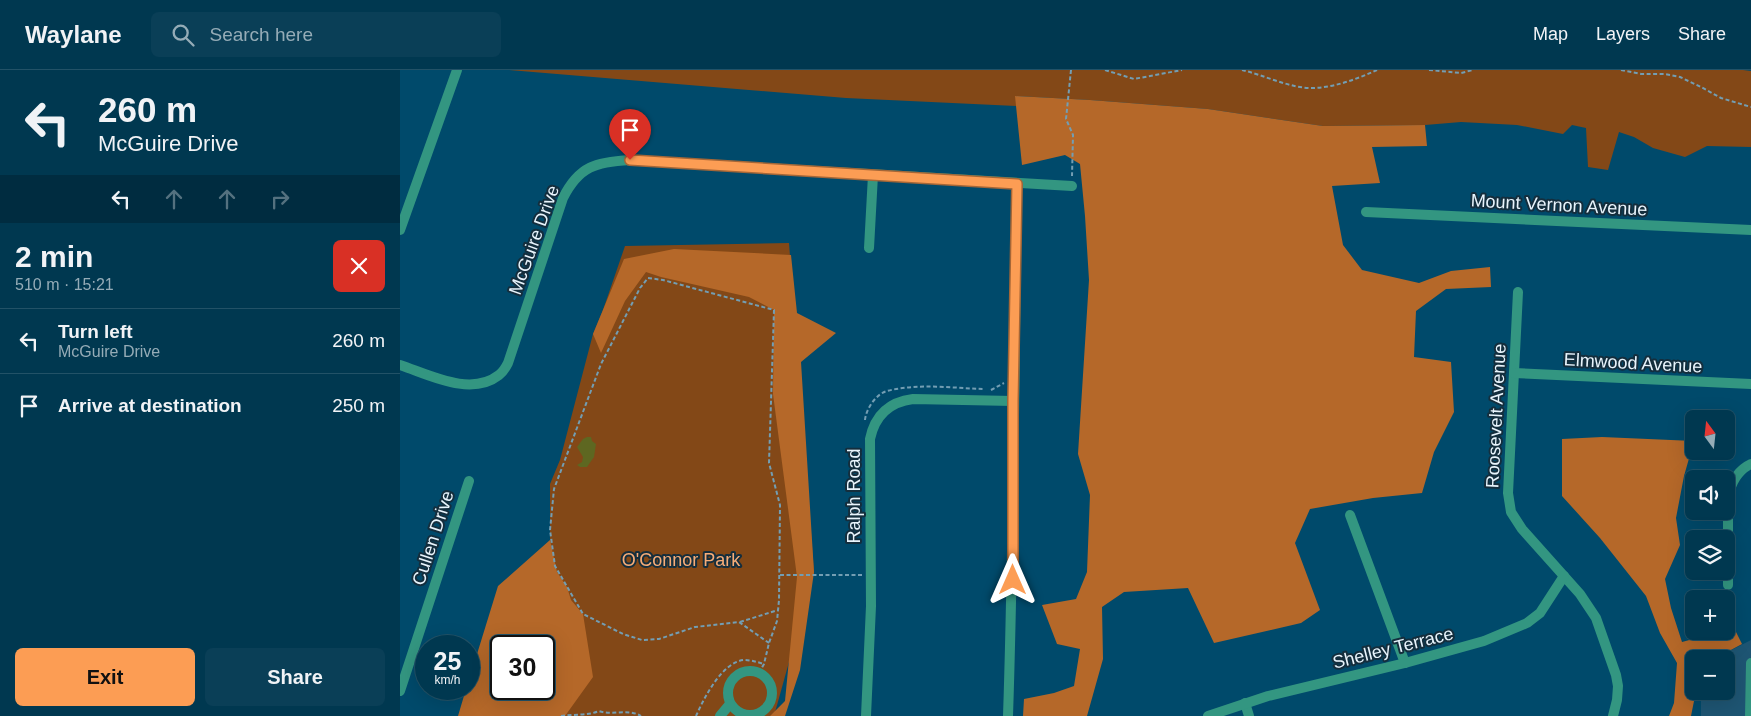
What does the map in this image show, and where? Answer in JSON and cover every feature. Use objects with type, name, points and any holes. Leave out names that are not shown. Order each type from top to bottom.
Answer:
[{"type":"street","points":[[400,228],[457,70]]},
{"type":"street","name":"McGuire Drive","points":[[400,365],[456,384],[470,386],[486,383],[500,374],[508,363],[564,198],[570,186],[592,166],[605,162],[630,160],[1072,186]]},
{"type":"street","points":[[870,248],[874,175]]},
{"type":"street","points":[[1008,716],[1013,580],[1013,401],[1017,184]]},
{"type":"street","name":"Mount Vernon Avenue","points":[[1366,212],[1751,230]]},
{"type":"street","name":"Roosevelt Avenue","points":[[1518,292],[1508,493],[1511,512],[1522,529],[1585,600],[1596,618],[1618,686],[1613,716]]},
{"type":"street","name":"Elmwood Avenue","points":[[1514,373],[1751,384]]},
{"type":"street","name":"Ralph Road","points":[[866,716],[870,606],[870,438],[876,422],[887,408],[904,400],[1013,401]]},
{"type":"street","points":[[1728,585],[1728,497],[1731,486],[1738,475],[1751,464]]},
{"type":"street","name":"Cullen Drive","points":[[400,691],[469,481]]},
{"type":"street","points":[[1350,515],[1406,663]]},
{"type":"street","name":"Shelley Terrace","points":[[1208,716],[1268,696],[1406,663],[1484,641],[1527,622],[1540,612],[1564,576]]},
{"type":"street","points":[[1750,716],[1751,663]]},
{"type":"street","points":[[761,668],[769,681],[772,693],[771,699],[764,710],[758,713],[746,715],[740,713],[730,704],[728,690],[733,678],[745,671],[761,668]]},
{"type":"street","points":[[1245,703],[1249,716]]},
{"type":"street","points":[[720,716],[730,704]]},
{"type":"path","points":[[1071,70],[1066,119],[1073,135],[1072,186]]},
{"type":"path","points":[[1105,70],[1134,79],[1182,70]]},
{"type":"path","points":[[1242,70],[1294,85],[1313,88],[1352,81],[1377,70]]},
{"type":"path","points":[[1429,70],[1461,73],[1473,70]]},
{"type":"path","points":[[1621,70],[1641,74],[1665,74],[1680,77],[1701,86],[1721,98],[1751,107]]},
{"type":"path","points":[[696,716],[709,689],[732,664],[744,660],[752,660],[761,668],[777,621],[778,610],[780,505],[769,462],[774,310],[663,280],[648,278],[640,288],[601,364],[554,489],[550,530],[555,566],[583,614],[624,634],[642,640],[659,639],[695,627],[739,622],[778,610]]},
{"type":"path","points":[[739,622],[768,643]]},
{"type":"path","points":[[561,716],[592,714],[600,711],[605,713],[636,713],[641,716]]},
{"type":"shaded area","points":[[1015,96],[1208,109],[1323,126],[1425,125],[1427,146],[1372,147],[1380,183],[1332,186],[1343,245],[1362,270],[1419,283],[1451,271],[1490,267],[1491,287],[1446,289],[1416,311],[1414,357],[1451,362],[1454,412],[1434,452],[1422,493],[1373,498],[1310,509],[1295,543],[1320,610],[1301,623],[1214,643],[1188,588],[1124,592],[1102,607],[1103,659],[1087,716],[1023,716],[1024,699],[1054,693],[1074,686],[1080,649],[1057,644],[1042,605],[1076,599],[1087,572],[1090,495],[1078,454],[1089,280],[1080,164],[1065,155],[1022,165]]},
{"type":"shaded area","points":[[674,249],[791,255],[797,313],[836,333],[801,362],[814,572],[800,670],[785,716],[770,716],[785,701],[797,577],[773,394],[774,310],[749,297],[646,272],[625,301],[601,353],[593,334],[624,259]]},
{"type":"shaded area","points":[[587,437],[591,437],[592,441],[596,444],[594,457],[587,467],[580,467],[577,465],[582,462],[583,457],[577,447]]},
{"type":"shaded area","points":[[1602,437],[1685,441],[1685,460],[1689,460],[1676,518],[1680,545],[1665,579],[1671,608],[1682,642],[1689,640],[1735,640],[1735,630],[1742,644],[1731,650],[1685,650],[1685,700],[1694,700],[1691,716],[1669,716],[1674,703],[1677,663],[1660,633],[1646,596],[1600,538],[1562,496],[1562,439]]},
{"type":"shaded area","points":[[550,540],[557,572],[567,587],[571,600],[583,614],[593,677],[565,716],[458,716],[463,700],[480,700],[480,644],[498,586]]},
{"type":"shaded area","points":[[1751,640],[1751,716],[1701,716],[1701,700],[1735,700],[1735,650],[1732,650]]},
{"type":"green space","points":[[509,70],[1743,70],[1751,71],[1751,147],[1707,146],[1685,157],[1653,148],[1634,137],[1619,132],[1608,170],[1588,167],[1586,128],[1572,125],[1563,134],[1517,125],[1461,122],[1425,125],[1323,126],[1208,109],[1090,100],[1016,96],[1016,106],[846,98]]},
{"type":"green space","name":"O'Connor Park","points":[[789,243],[814,572],[774,716],[531,716],[539,700],[555,700],[555,635],[545,635],[550,540],[550,484],[560,460],[593,334],[625,246]]},
{"type":"route","points":[[630,160],[1017,184],[1013,401],[1013,580]]}]
